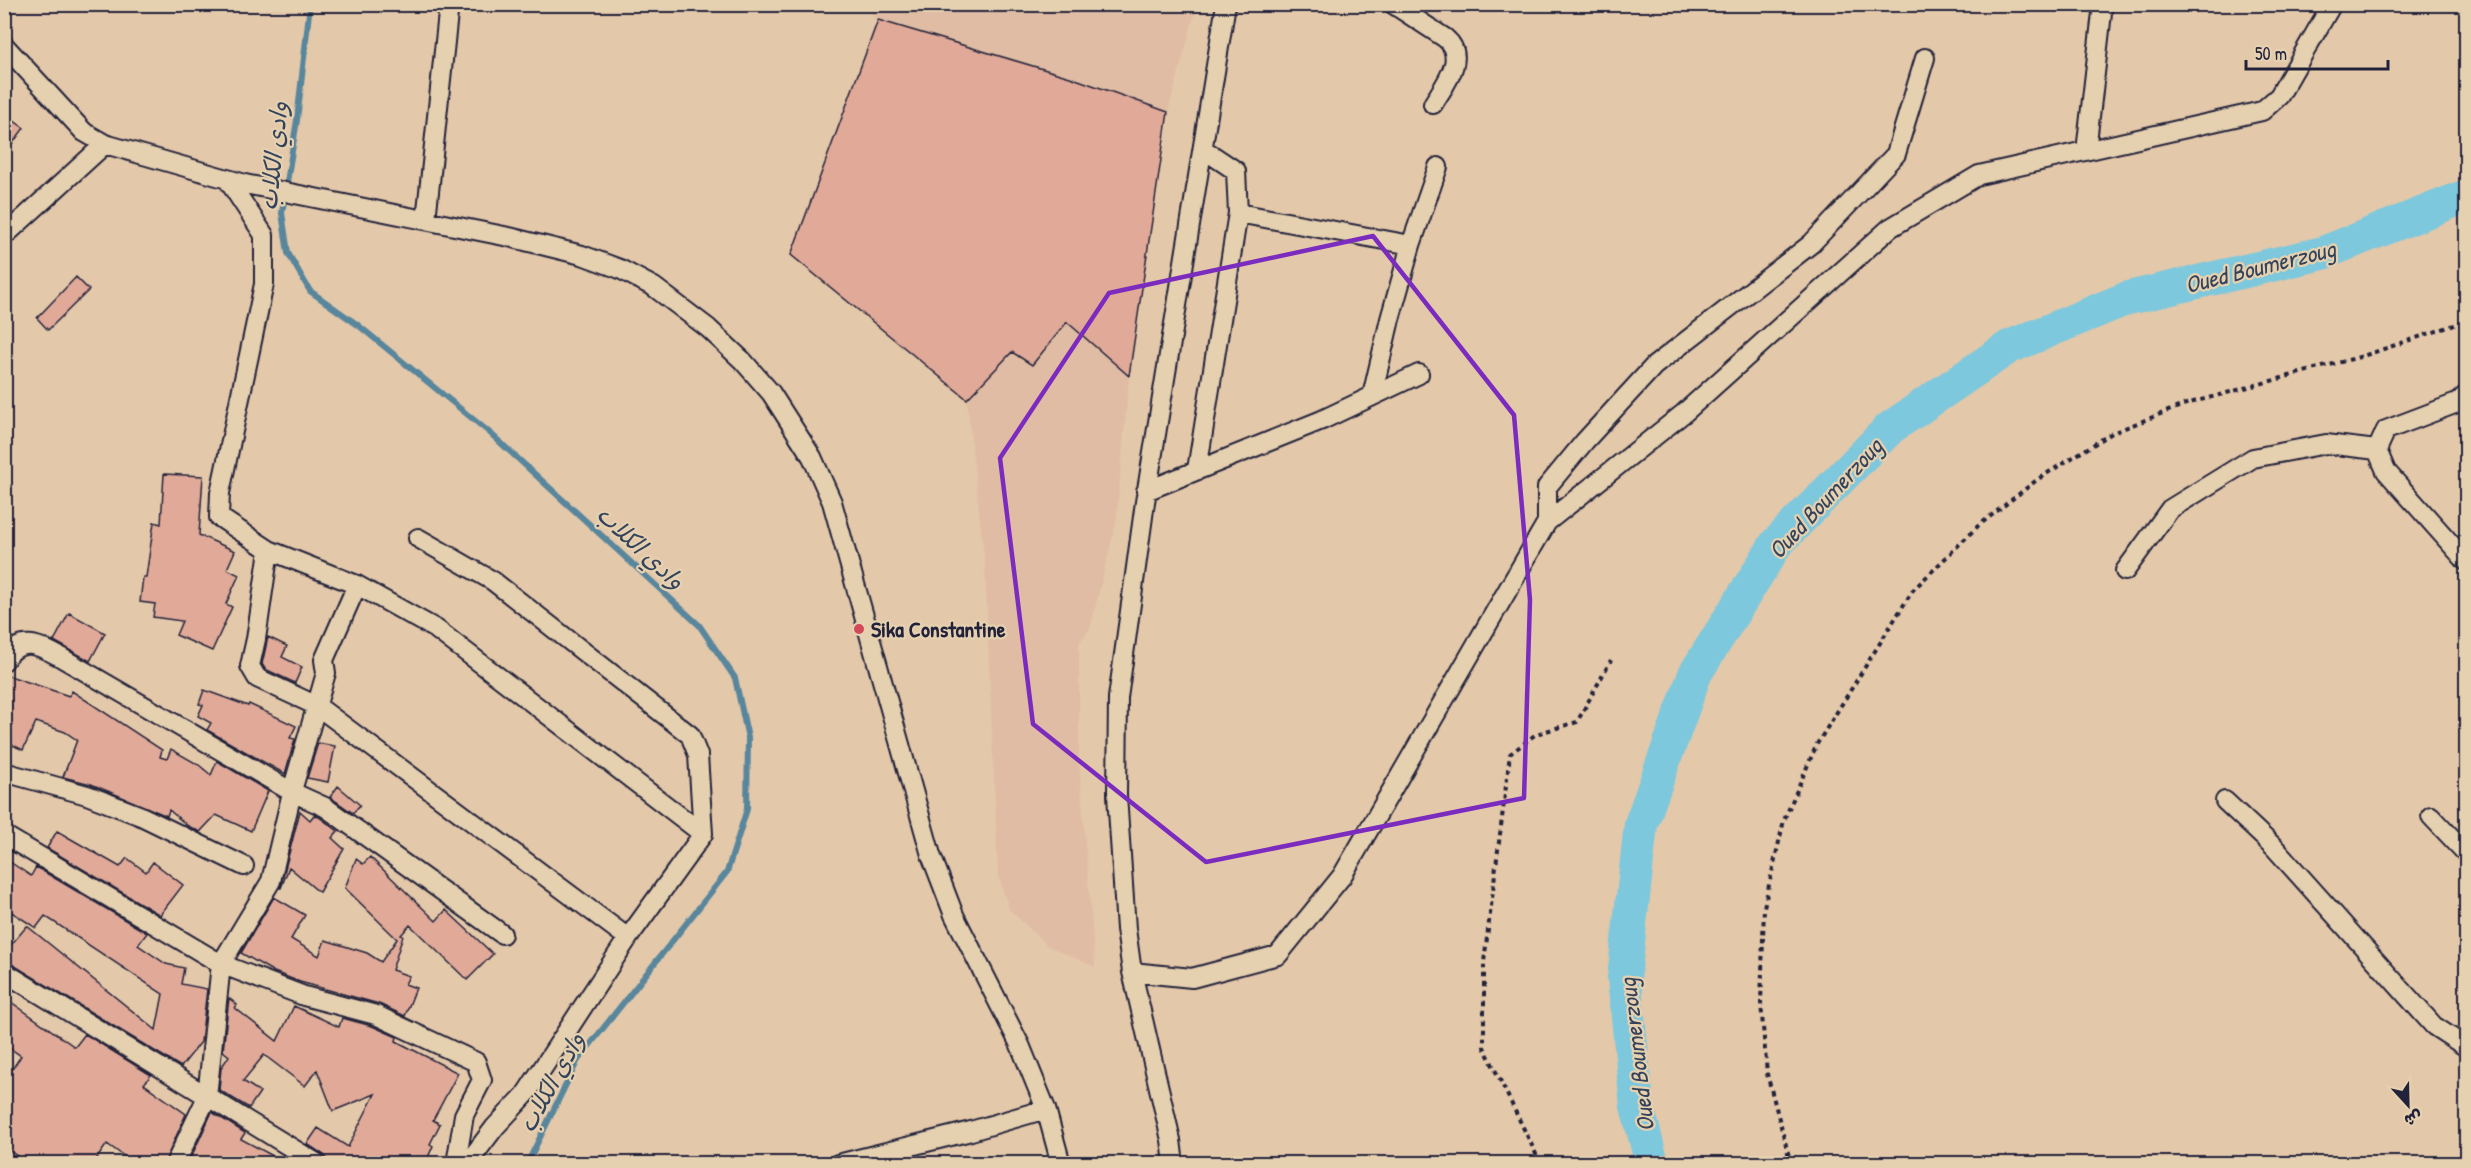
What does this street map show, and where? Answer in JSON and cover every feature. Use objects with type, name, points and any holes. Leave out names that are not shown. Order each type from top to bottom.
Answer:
[{"type":"street","points":[[426,220],[449,4]]},
{"type":"street","points":[[1174,1164],[1171,1140],[1132,972],[1126,929],[1117,795],[1118,698],[1146,491],[1226,4]]},
{"type":"street","points":[[1393,4],[1445,38],[1453,45],[1456,52],[1455,63],[1433,104]]},
{"type":"street","points":[[2086,151],[2103,4]]},
{"type":"street","points":[[1132,972],[1192,978],[1278,955],[1342,876],[1547,522],[1684,413],[1890,228],[1979,175],[2262,111],[2279,96],[2332,4]]},
{"type":"street","points":[[4,45],[84,132],[105,144],[236,182],[426,220],[582,255],[620,268],[654,287],[708,328],[743,361],[771,393],[812,457],[832,502],[931,855],[954,915],[1020,1046],[1046,1109],[1061,1164]]},
{"type":"street","points":[[1547,522],[1547,487],[1585,441],[1654,366],[1811,244],[1896,154],[1925,58]]},
{"type":"street","points":[[4,236],[105,144]]},
{"type":"street","points":[[1197,470],[1238,213],[1236,171],[1203,149]]},
{"type":"street","points":[[1372,396],[1390,319],[1411,245],[1438,167]]},
{"type":"street","points":[[236,182],[264,235],[264,284],[220,493],[219,517],[269,550],[357,585],[436,629],[703,834]]},
{"type":"street","points":[[1238,213],[1411,245]]},
{"type":"street","points":[[1146,491],[1322,420],[1419,374]]},
{"type":"street","points":[[2466,395],[2457,403],[2386,430],[2377,450],[2386,471],[2466,561]]},
{"type":"street","points":[[2125,571],[2170,509],[2253,458],[2326,444],[2377,450]]},
{"type":"street","points":[[418,538],[493,581],[690,735],[698,756],[703,834],[628,938],[525,1095],[495,1127],[467,1164]]},
{"type":"street","points":[[269,550],[250,666],[257,678],[317,706],[628,938]]},
{"type":"street","points":[[175,1164],[207,1097],[221,964],[271,881],[292,792],[326,673],[324,660],[357,585]]},
{"type":"street","points":[[4,661],[11,649],[22,645],[39,646],[292,792],[325,807],[502,934]]},
{"type":"street","points":[[4,772],[87,795],[141,816],[244,866]]},
{"type":"street","points":[[2225,801],[2274,847],[2434,1026],[2466,1047]]},
{"type":"street","points":[[2431,816],[2466,853]]},
{"type":"street","points":[[4,835],[221,964],[304,996],[376,1015],[476,1062],[482,1080],[464,1115],[456,1164]]},
{"type":"street","points":[[4,972],[318,1164]]},
{"type":"street","points":[[838,1164],[971,1131],[1046,1109]]},
{"type":"path","points":[[1791,1164],[1767,1074],[1761,1003],[1764,907],[1784,820],[1817,744],[1913,590],[1978,526],[2038,479],[2112,433],[2186,404],[2363,356],[2466,321]]},
{"type":"path","points":[[1538,1164],[1536,1154],[1484,1047],[1484,962],[1510,754],[1536,734],[1577,722],[1611,660]]},
{"type":"highlighted area","points":[[1373,236],[1514,415],[1530,600],[1524,798],[1206,862],[1033,724],[1000,458],[1109,293]]},
{"type":"shaded area","points":[[863,5],[1197,5],[1168,112],[1162,145],[1129,376],[1116,523],[1090,628],[1079,643],[1079,764],[1095,967],[1048,946],[1009,909],[998,874],[985,565],[967,400],[791,255],[878,21]]},
{"type":"building","points":[[878,20],[1070,77],[1168,112],[1129,376],[1067,322],[1032,365],[1012,352],[967,399],[791,255]]},
{"type":"building","points":[[4,114],[24,128],[4,155]]},
{"type":"building","points":[[76,277],[89,290],[48,330],[37,318]]},
{"type":"building","points":[[164,474],[203,476],[199,535],[235,551],[227,569],[239,575],[226,604],[232,607],[212,651],[176,635],[182,621],[153,617],[155,604],[140,602],[154,522],[161,524]]},
{"type":"building","points":[[69,613],[105,633],[90,661],[54,641]]},
{"type":"building","points":[[268,637],[287,646],[282,657],[302,667],[295,683],[265,669],[262,664]]},
{"type":"building","points":[[4,674],[69,696],[72,691],[162,750],[160,757],[167,759],[171,749],[199,765],[211,775],[217,761],[268,791],[251,831],[216,815],[200,832],[188,826],[169,810],[167,816],[91,784],[63,777],[77,740],[65,732],[36,722],[23,750],[4,741]]},
{"type":"building","points":[[204,690],[248,706],[249,704],[296,726],[290,738],[295,739],[285,774],[207,730],[211,723],[198,716],[203,705],[199,704]]},
{"type":"building","points":[[318,743],[335,746],[328,782],[307,778]]},
{"type":"building","points":[[338,786],[360,805],[353,813],[330,797]]},
{"type":"building","points":[[300,811],[310,820],[314,815],[319,817],[338,831],[332,838],[344,849],[319,892],[289,867],[280,888]]},
{"type":"building","points":[[57,831],[120,867],[127,858],[146,872],[153,862],[183,885],[160,915],[47,848]]},
{"type":"building","points":[[370,857],[436,921],[446,910],[493,954],[467,980],[410,925],[401,935],[403,936],[392,970],[409,976],[405,984],[416,988],[405,1016],[379,1004],[300,982],[274,972],[241,953],[274,897],[305,915],[291,939],[319,956],[325,940],[367,953],[381,962],[397,939],[345,888],[356,859],[363,864]]},
{"type":"building","points":[[4,858],[31,876],[36,867],[147,933],[138,945],[166,964],[184,968],[181,984],[207,989],[201,1042],[181,1067],[10,963],[11,961],[4,953],[27,926],[156,1030],[163,994],[45,916],[36,928],[4,907]]},
{"type":"building","points":[[4,997],[75,1047],[85,1034],[151,1075],[144,1084],[186,1114],[164,1164],[135,1164],[107,1144],[93,1164],[29,1164],[4,1147],[4,1081],[21,1056],[4,1044]]},
{"type":"building","points":[[229,998],[237,1005],[235,1008],[277,1041],[294,1006],[339,1027],[342,1018],[372,1026],[397,1037],[396,1041],[458,1073],[433,1120],[440,1124],[430,1144],[433,1146],[425,1164],[329,1164],[324,1155],[307,1144],[318,1128],[348,1147],[375,1094],[333,1111],[317,1070],[305,1086],[264,1055],[243,1081],[260,1092],[249,1108],[219,1090],[221,1068],[229,1056],[223,1051]]},
{"type":"building","points":[[212,1112],[245,1133],[241,1139],[288,1164],[188,1164]]},
{"type":"waterway","name":"وادي الكلاب","points":[[310,4],[297,120],[282,213],[288,253],[310,291],[358,325],[490,433],[699,625],[735,678],[748,738],[747,809],[727,872],[578,1060],[527,1164]]},
{"type":"waterway","name":"Oued Boumerzoug","points":[[1652,1164],[1637,1106],[1624,978],[1641,824],[1695,674],[1776,544],[1890,428],[2009,347],[2128,298],[2323,253],[2466,196]]},
{"type":"place","name":"Sika Constantine","points":[[859,629]]}]
